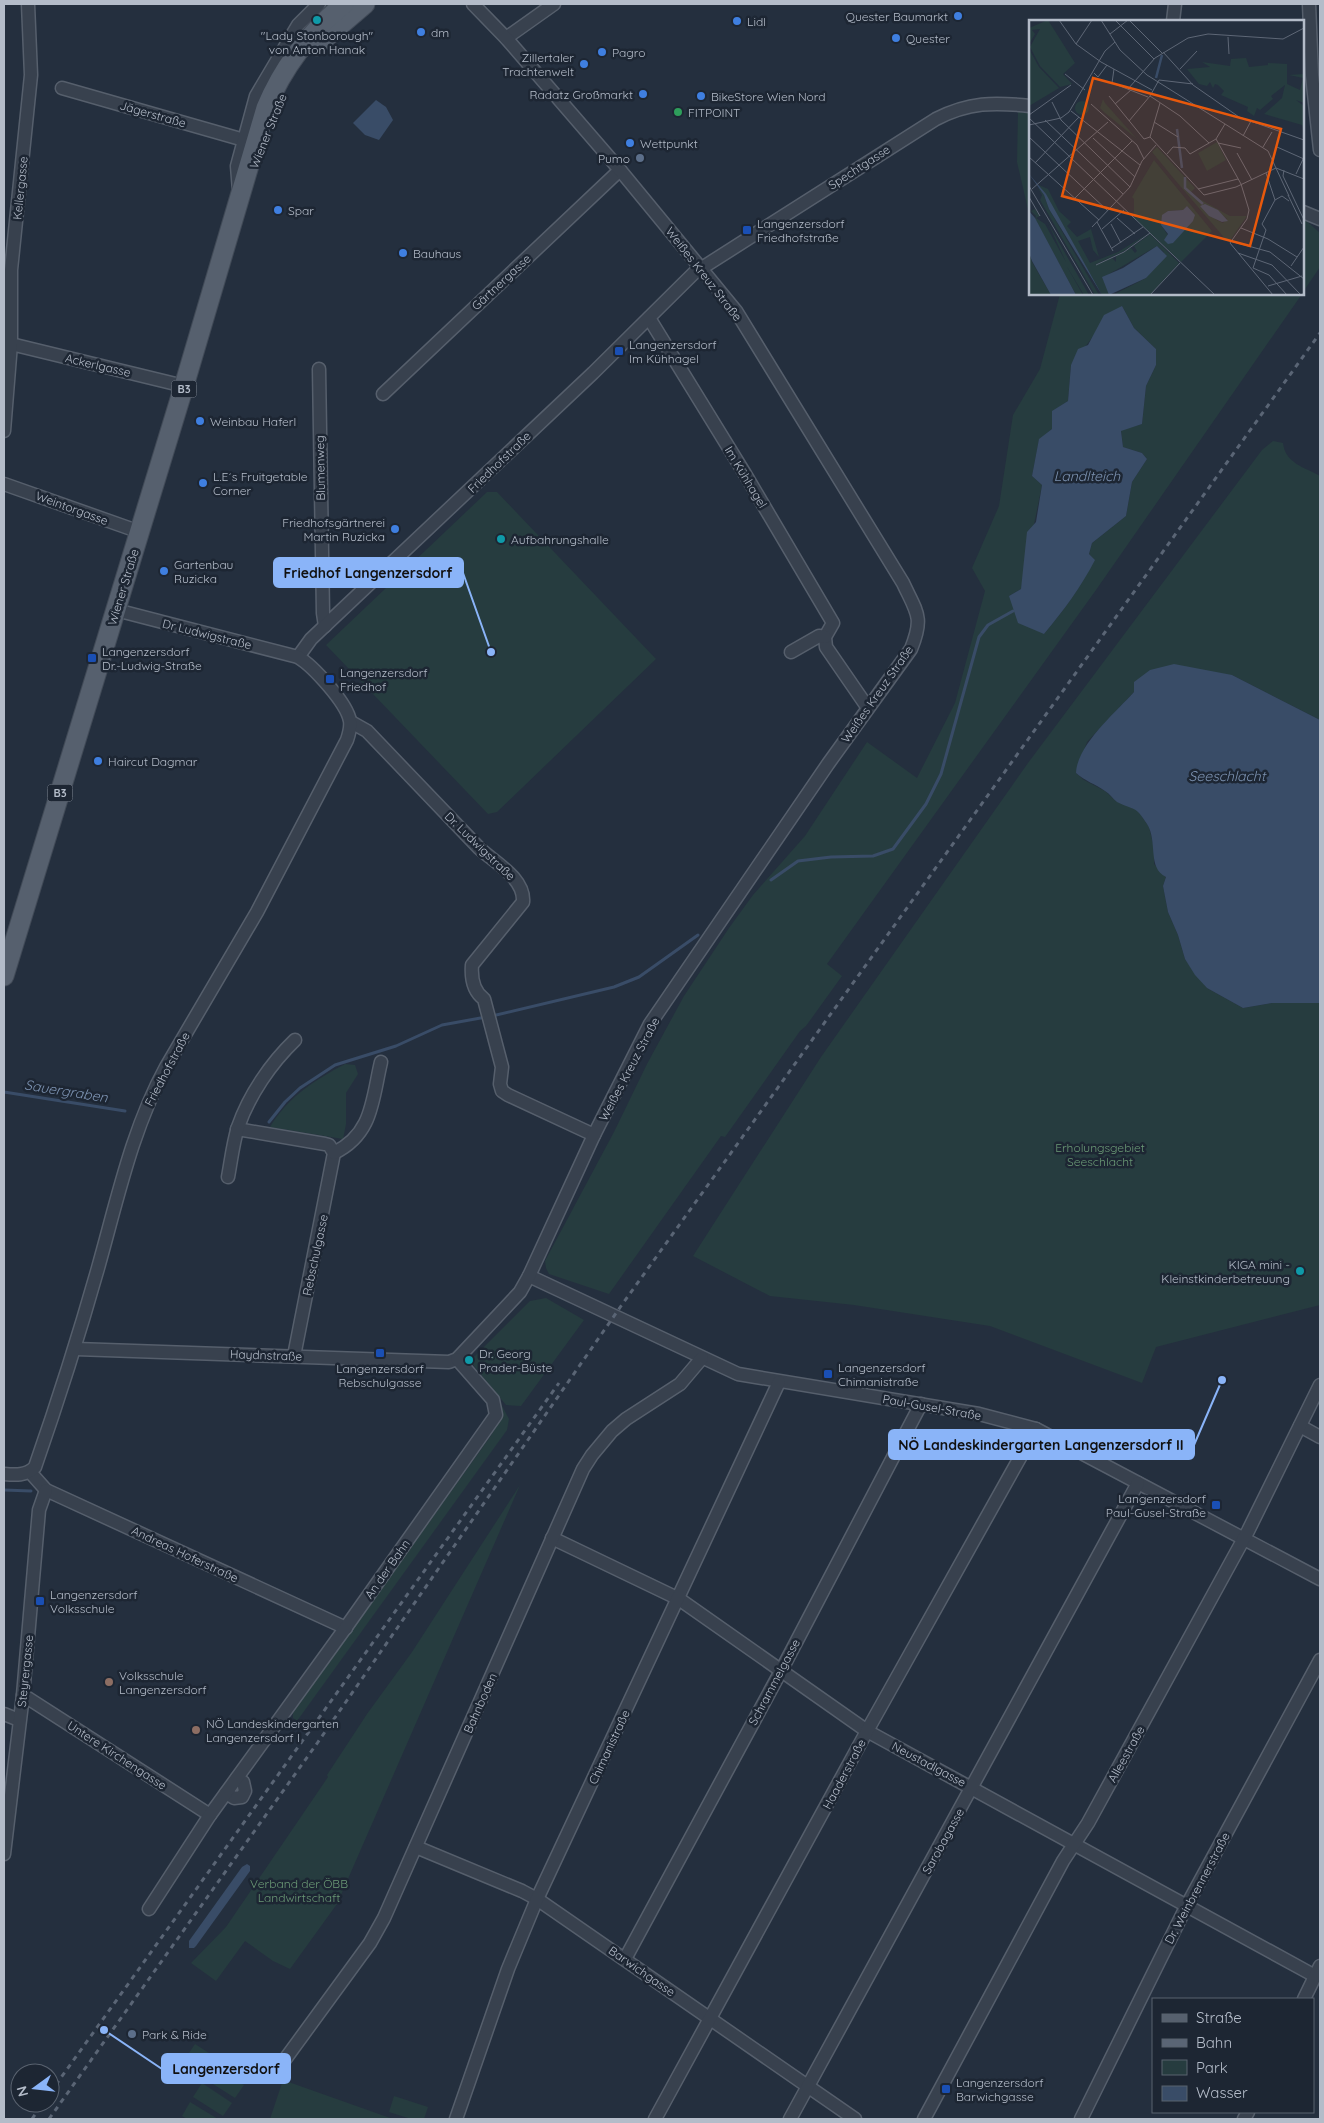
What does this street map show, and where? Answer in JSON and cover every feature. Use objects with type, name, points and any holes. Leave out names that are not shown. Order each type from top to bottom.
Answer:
[{"type":"main road","name":"Wiener Straße","points":[[4,976],[140,532],[266,108],[277,82],[304,43],[344,4]]},
{"type":"main road","name":"Wiener Straße","points":[[240,198],[277,104],[288,83],[316,47],[365,4]]},
{"type":"street","name":"Kellergasse","points":[[4,431],[11,344],[11,270],[31,75],[28,4]]},
{"type":"street","name":"Wiener Straße","points":[[240,198],[237,166],[260,89],[298,25],[319,4]]},
{"type":"street","name":"Weißes Kreuz Straße","points":[[457,1359],[520,1292],[594,1135],[650,1024],[768,850],[911,649],[919,630],[918,614],[902,583],[736,311],[620,170],[506,38],[473,4]]},
{"type":"street","points":[[506,38],[554,4]]},
{"type":"street","points":[[1173,20],[1175,4]]},
{"type":"street","points":[[1309,4],[1312,75],[1320,150]]},
{"type":"street","name":"Jägerstraße","points":[[62,88],[244,140]]},
{"type":"street","name":"Spechtgasse","points":[[701,268],[924,125],[943,115],[967,106],[982,103],[1029,106]]},
{"type":"street","name":"Gärtnergasse","points":[[383,394],[620,170]]},
{"type":"street","points":[[1304,212],[1320,219]]},
{"type":"street","name":"Friedhofstraße","points":[[298,657],[311,639],[701,268]]},
{"type":"street","name":"Im Kühhagel","points":[[649,318],[745,474],[833,623],[826,637],[826,647],[868,708]]},
{"type":"street","name":"Ackerlgasse","points":[[11,344],[184,386]]},
{"type":"street","name":"Blumenweg","points":[[318,369],[323,613],[325,626]]},
{"type":"street","name":"Weintorgasse","points":[[4,484],[140,532]]},
{"type":"street","name":"Dr Ludwigstraße","points":[[116,610],[298,657]]},
{"type":"street","points":[[791,652],[819,636],[826,637]]},
{"type":"street","points":[[298,657],[310,667],[342,703],[350,722]]},
{"type":"street","name":"Friedhofstraße","points":[[30,1472],[35,1467],[76,1349],[119,1193],[150,1099],[166,1067],[277,874],[346,740],[350,722]]},
{"type":"street","name":"Dr. Ludwigstraße","points":[[350,722],[367,731],[479,848],[495,860],[522,888],[523,902],[472,965]]},
{"type":"street","points":[[458,965],[472,965],[471,975],[474,985],[478,995],[484,999],[502,1067],[500,1084],[502,1091],[594,1135]]},
{"type":"street","points":[[228,1177],[237,1129],[244,1110],[278,1057],[295,1040]]},
{"type":"street","points":[[237,1129],[325,1144],[329,1145],[334,1153],[352,1143],[362,1131],[369,1115],[381,1062]]},
{"type":"street","name":"Rebschulgasse","points":[[294,1356],[334,1153]]},
{"type":"street","name":"Paul-Gusel-Straße","points":[[529,1276],[732,1372],[779,1382],[921,1404],[1007,1420],[1036,1429],[1320,1579]]},
{"type":"street","name":"Haydnstraße","points":[[76,1349],[449,1362],[457,1359]]},
{"type":"street","name":"Bahnboden","points":[[278,2070],[370,1942],[384,1918],[583,1469],[601,1442],[626,1419],[680,1384],[702,1358]]},
{"type":"street","name":"An der Bahn","points":[[149,1909],[226,1793],[234,1798],[242,1797],[246,1791],[243,1782],[237,1778],[346,1628],[496,1415],[493,1400],[457,1359]]},
{"type":"street","name":"Chimanistraße","points":[[456,2119],[508,1969],[537,1899],[779,1382]]},
{"type":"street","name":"Alleestraße","points":[[924,2119],[1244,1538],[1320,1385]]},
{"type":"street","name":"Schrammelgasse","points":[[625,1959],[921,1404]]},
{"type":"street","points":[[1300,1426],[1320,1437]]},
{"type":"street","name":"Haaderstraße","points":[[655,2119],[867,1731],[1036,1429]]},
{"type":"street","points":[[4,1474],[30,1472]]},
{"type":"street","name":"Andreas Hoferstraße","points":[[30,1472],[46,1490],[346,1628]]},
{"type":"street","name":"Sarobagasse","points":[[790,2119],[1138,1483]]},
{"type":"street","name":"Steyrergasse","points":[[4,1854],[23,1695],[39,1510],[46,1490]]},
{"type":"street","name":"Neustadlgasse","points":[[552,1538],[679,1598],[867,1731],[1187,1905],[1318,1971]]},
{"type":"street","name":"Dr. Weinbrennerstraße","points":[[1081,2119],[1187,1905],[1320,1660]]},
{"type":"street","name":"Untere Kirchengasse","points":[[23,1695],[210,1815]]},
{"type":"street","points":[[4,1714],[19,1720]]},
{"type":"street","name":"Barwichgasse","points":[[416,1848],[522,1891],[537,1899],[855,2119]]},
{"type":"street","points":[[1304,1998],[1318,1971]]},
{"type":"green space","points":[[1018,111],[1029,111],[1029,214],[1017,162]]},
{"type":"green space","points":[[1304,219],[1320,233],[1320,267],[1304,291]]},
{"type":"green space","points":[[1060,295],[1301,295],[1096,590],[827,964],[842,976],[806,1026],[800,1031],[725,1137],[721,1136],[609,1294],[549,1274],[545,1261],[614,1132],[647,1064],[684,996],[753,895],[805,836],[867,742],[917,778],[955,703],[985,591],[972,568],[999,506],[1013,415],[1040,369]],"holes":[[[1122,306],[1134,328],[1156,349],[1156,365],[1146,386],[1142,424],[1121,430],[1123,447],[1142,453],[1147,459],[1132,482],[1126,516],[1092,543],[1089,554],[1094,560],[1084,580],[1044,634],[1009,596],[1021,589],[1042,485],[1032,476],[1039,440],[1052,429],[1053,411],[1068,401],[1071,365],[1095,334]]]},
{"type":"green space","name":"Erholungsgebiet Seeschlacht","points":[[1273,441],[1283,443],[1287,455],[1296,464],[1320,476],[1320,720],[1232,675],[1134,692],[1087,742],[1076,773],[1084,780],[1105,791],[1116,801],[1137,809],[1149,827],[1155,851],[1154,864],[1166,877],[1163,886],[1168,912],[1178,935],[1185,959],[1207,988],[1243,1008],[1272,1003],[1320,1003],[1320,1305],[1156,1347],[1142,1383],[990,1326],[854,1305],[770,1296],[693,1256],[821,1057],[1028,763],[1262,450]]},
{"type":"green space","points":[[487,492],[497,492],[656,659],[497,812],[488,814],[326,645]]},
{"type":"green space","points":[[345,1064],[355,1065],[358,1074],[346,1093],[346,1124],[343,1139],[270,1127],[285,1107],[303,1090]]},
{"type":"green space","points":[[546,1298],[584,1320],[521,1406],[506,1405],[470,1361],[530,1301]]},
{"type":"green space","points":[[501,1404],[509,1419],[507,1430],[297,1721],[293,1718],[293,1713],[490,1437],[498,1424]]},
{"type":"green space","name":"Verband der ÖBB Landwirtschaft","points":[[520,1485],[337,1904],[290,1969],[273,1961],[245,1941],[216,1981],[191,1963],[226,1927],[328,1777],[327,1775],[367,1714],[412,1652]]},
{"type":"green space","points":[[195,2044],[209,2053],[189,2082],[175,2074]]},
{"type":"green space","points":[[214,2065],[244,2085],[235,2098],[205,2079]]},
{"type":"green space","points":[[283,2080],[393,2119],[270,2119]]},
{"type":"green space","points":[[202,2083],[232,2103],[223,2116],[193,2097]]},
{"type":"green space","points":[[394,2096],[428,2107],[424,2119],[411,2119],[389,2112]]},
{"type":"green space","points":[[190,2102],[218,2119],[187,2119],[182,2116]]},
{"type":"water","points":[[376,100],[386,107],[393,120],[379,140],[365,135],[353,123]]},
{"type":"water","name":"Landlteich","points":[[1122,306],[1134,328],[1156,349],[1156,365],[1146,386],[1142,424],[1121,431],[1123,447],[1142,453],[1147,459],[1132,482],[1126,516],[1092,543],[1089,554],[1095,560],[1072,598],[1044,634],[1018,623],[1009,596],[1021,589],[1027,532],[1036,522],[1042,485],[1032,476],[1039,439],[1052,429],[1052,411],[1068,401],[1071,365],[1078,349],[1088,345],[1104,315]]},
{"type":"water","name":"Seeschlacht","points":[[1174,664],[1232,675],[1320,720],[1320,1003],[1272,1003],[1243,1008],[1207,988],[1195,975],[1185,959],[1178,935],[1168,912],[1163,886],[1166,877],[1160,873],[1157,867],[1152,838],[1147,824],[1137,811],[1117,802],[1107,792],[1076,773],[1078,762],[1090,740],[1134,692],[1134,682],[1150,670]]},
{"type":"water","points":[[247,1864],[250,1866],[250,1871],[196,1946],[189,1948],[189,1941],[242,1867]]},
{"type":"waterway","points":[[771,880],[798,861],[831,857],[873,856],[893,849],[926,804],[941,774],[979,637],[988,625],[1013,611]]},
{"type":"waterway","points":[[492,1016],[614,987],[639,977],[698,935]]},
{"type":"waterway","points":[[269,1122],[285,1102],[300,1088],[335,1065],[396,1046],[442,1025],[486,1017]]},
{"type":"waterway","name":"Sauergraben","points":[[4,1092],[125,1111]]},
{"type":"waterway","points":[[4,1490],[31,1491]]},
{"type":"railway","points":[[49,2119],[318,1742],[621,1306],[1320,333]]},
{"type":"railway","points":[[60,2079],[559,1383]]},
{"type":"railway","points":[[32,2119],[36,2113]]},
{"type":"place","name":"Quester Baumarkt","points":[[958,16]]},
{"type":"place","name":"\"Lady Stonborough\" von Anton Hanak","points":[[317,20]]},
{"type":"place","name":"Lidl","points":[[737,21]]},
{"type":"place","name":"dm","points":[[421,32]]},
{"type":"place","name":"Quester","points":[[896,38]]},
{"type":"place","name":"Pagro","points":[[602,52]]},
{"type":"place","name":"Zillertaler Trachtenwelt","points":[[584,64]]},
{"type":"place","name":"Radatz Großmarkt","points":[[643,94]]},
{"type":"place","name":"BikeStore Wien Nord","points":[[701,96]]},
{"type":"place","name":"FITPOINT","points":[[678,112]]},
{"type":"place","name":"Wettpunkt","points":[[630,143]]},
{"type":"place","name":"Pumo","points":[[640,158]]},
{"type":"place","name":"Spar","points":[[278,210]]},
{"type":"place","name":"Langenzersdorf Friedhofstraße","points":[[747,230]]},
{"type":"place","name":"Bauhaus","points":[[403,253]]},
{"type":"place","name":"Langenzersdorf Im Kühhagel","points":[[619,351]]},
{"type":"place","name":"Weinbau Haferl","points":[[200,421]]},
{"type":"place","name":"L.E´s Fruitgetable Corner","points":[[203,483]]},
{"type":"place","name":"Friedhofsgärtnerei Martin Ruzicka","points":[[395,529]]},
{"type":"place","name":"Aufbahrungshalle","points":[[501,539]]},
{"type":"place","name":"Gartenbau Ruzicka","points":[[164,571]]},
{"type":"place","name":"Friedhof Langenzersdorf","points":[[491,652]]},
{"type":"place","name":"Langenzersdorf Dr.-Ludwig-Straße","points":[[92,658]]},
{"type":"place","name":"Langenzersdorf Friedhof","points":[[330,679]]},
{"type":"place","name":"Haircut Dagmar","points":[[98,761]]},
{"type":"place","name":"KIGA mini - Kleinstkinderbetreuung","points":[[1300,1271]]},
{"type":"place","name":"Langenzersdorf Rebschulgasse","points":[[380,1353]]},
{"type":"place","name":"Dr. Georg Prader-Büste","points":[[469,1360]]},
{"type":"place","name":"Langenzersdorf Chimanistraße","points":[[828,1374]]},
{"type":"place","name":"NÖ Landeskindergarten Langenzersdorf II","points":[[1222,1380]]},
{"type":"place","name":"Langenzersdorf Paul-Gusel-Straße","points":[[1216,1505]]},
{"type":"place","name":"Langenzersdorf Volksschule","points":[[40,1601]]},
{"type":"place","name":"Volksschule Langenzersdorf","points":[[109,1682]]},
{"type":"place","name":"NÖ Landeskindergarten Langenzersdorf I","points":[[196,1730]]},
{"type":"place","name":"Langenzersdorf","points":[[104,2030]]},
{"type":"place","name":"Park & Ride","points":[[132,2034]]},
{"type":"place","name":"Langenzersdorf Barwichgasse","points":[[946,2089]]}]
